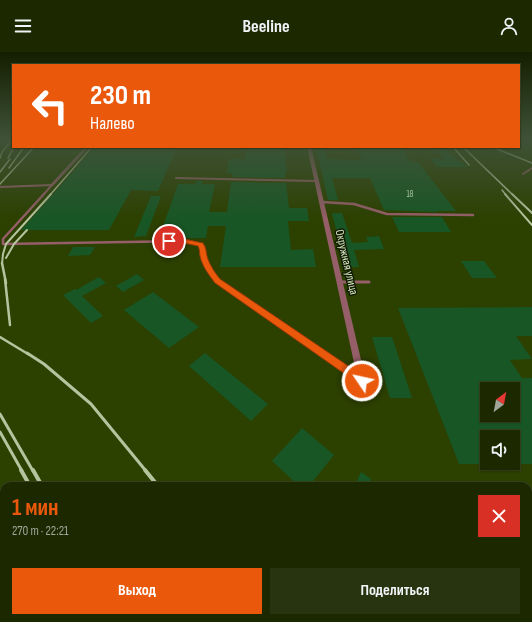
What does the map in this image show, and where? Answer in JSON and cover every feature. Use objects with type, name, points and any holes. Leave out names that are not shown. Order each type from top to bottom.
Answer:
[{"type":"street","points":[[0,187],[52,185],[69,167]]},
{"type":"street","name":"Окружная улица","points":[[314,167],[362,381]]},
{"type":"lane","points":[[523,174],[532,168]]},
{"type":"lane","points":[[176,178],[317,181]]},
{"type":"lane","points":[[52,185],[3,239],[3,244],[184,241],[195,243],[200,245],[204,250],[204,256],[217,281],[362,381]]},
{"type":"lane","points":[[322,202],[354,204],[387,214],[473,216]]},
{"type":"lane","points":[[340,282],[369,282]]},
{"type":"shaded area","points":[[0,167],[532,167],[532,482],[0,482]]},
{"type":"building","points":[[78,167],[169,167],[158,191],[131,190],[109,230],[21,230]]},
{"type":"building","points":[[228,167],[286,167],[287,173],[285,173],[285,178],[232,177],[233,173],[227,173]]},
{"type":"building","points":[[320,167],[422,167],[456,211],[437,211],[438,212],[384,210],[370,178],[332,178],[338,200],[328,200]]},
{"type":"building","points":[[437,167],[467,167],[437,167]]},
{"type":"building","points":[[196,181],[203,181],[202,184],[215,184],[209,212],[227,212],[231,182],[286,183],[289,208],[307,208],[309,221],[288,221],[291,250],[313,249],[316,267],[220,267],[226,226],[208,226],[206,238],[159,238],[178,184],[195,184]]},
{"type":"building","points":[[151,196],[161,196],[146,236],[134,237]]},
{"type":"building","points":[[332,213],[342,213],[352,243],[368,242],[366,237],[379,236],[384,249],[354,250],[359,267],[345,267]]},
{"type":"building","points":[[392,217],[442,217],[451,232],[399,232]]},
{"type":"building","points":[[73,247],[95,247],[90,255],[68,256]]},
{"type":"building","points":[[461,261],[484,261],[497,278],[472,278]]},
{"type":"building","points":[[137,274],[144,280],[123,292],[116,286]]},
{"type":"building","points":[[99,277],[106,283],[82,296],[103,316],[91,323],[63,295],[75,289],[76,290]]},
{"type":"building","points":[[153,292],[199,327],[169,348],[124,310]]},
{"type":"building","points":[[532,307],[532,336],[516,336],[532,359],[510,360],[522,378],[532,378],[532,464],[520,464],[520,430],[480,430],[480,464],[459,464],[398,308]]},
{"type":"building","points":[[372,337],[392,337],[412,398],[390,398]]},
{"type":"building","points":[[205,353],[268,404],[251,421],[189,366]]},
{"type":"building","points":[[302,428],[334,455],[312,482],[295,482],[272,461]]},
{"type":"building","points":[[361,472],[371,479],[369,482],[357,481]]},
{"type":"railway","points":[[0,172],[4,167]]},
{"type":"railway","points":[[0,184],[16,167]]},
{"type":"railway","points":[[50,195],[75,167]]},
{"type":"railway","points":[[483,167],[513,195]]},
{"type":"railway","points":[[502,190],[506,195]]},
{"type":"railway","points":[[2,263],[6,244],[51,194]]},
{"type":"railway","points":[[505,194],[532,225]]},
{"type":"railway","points":[[512,194],[532,213]]},
{"type":"railway","points":[[6,258],[14,244],[27,230]]},
{"type":"railway","points":[[2,263],[6,283]]},
{"type":"railway","points":[[5,279],[10,325]]},
{"type":"railway","points":[[0,337],[28,354]]},
{"type":"railway","points":[[27,353],[44,364],[91,404],[146,471]]},
{"type":"railway","points":[[0,414],[33,471]]},
{"type":"railway","points":[[0,432],[22,471]]},
{"type":"railway","points":[[21,470],[28,482]]},
{"type":"railway","points":[[33,470],[40,482]]},
{"type":"railway","points":[[145,470],[155,482]]},
{"type":"route","points":[[169,241],[184,241],[200,245],[204,250],[204,256],[211,272],[217,281],[362,381]]}]
